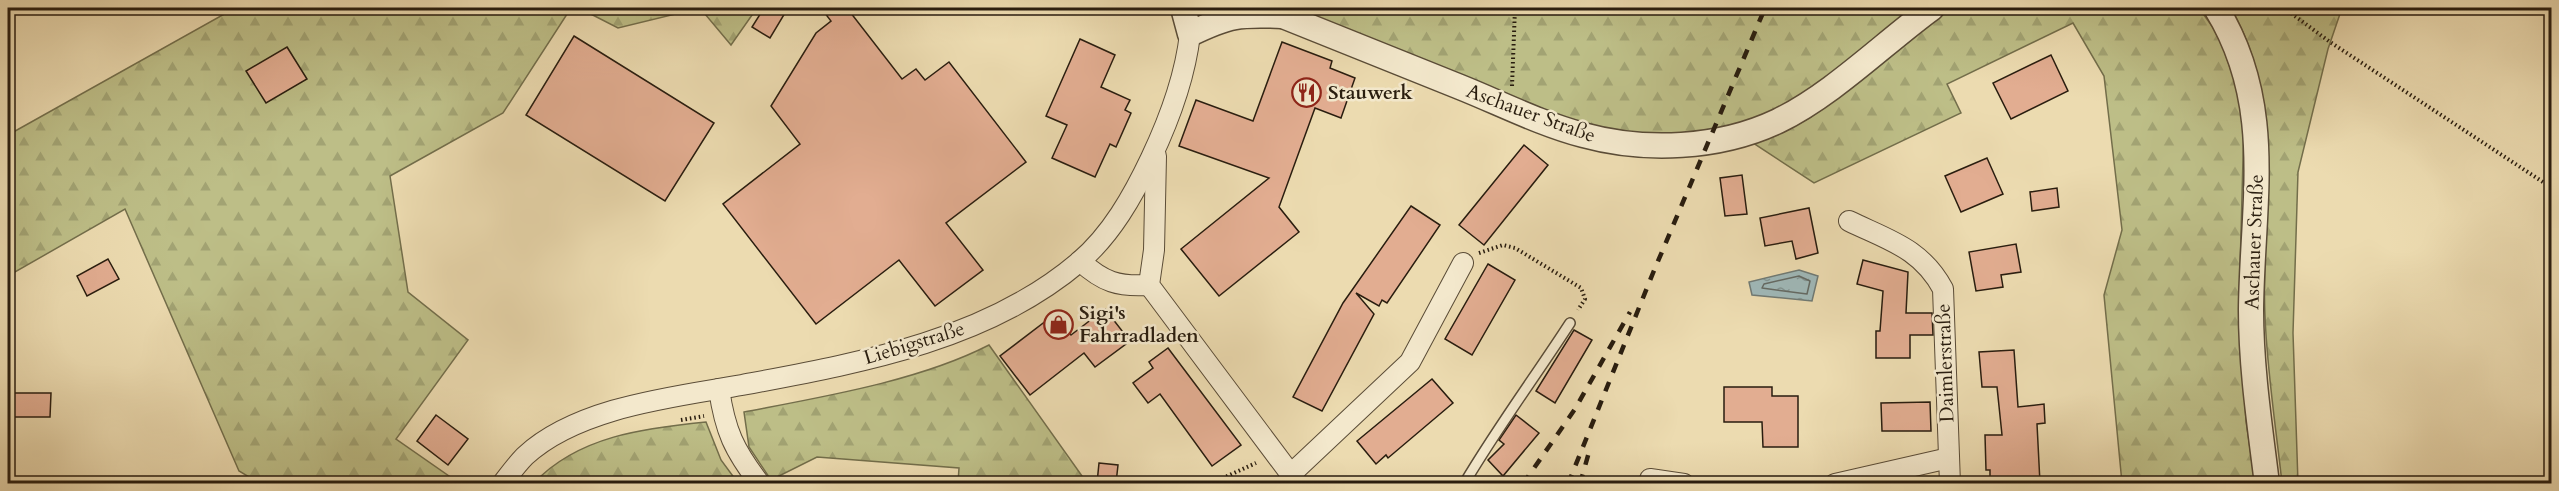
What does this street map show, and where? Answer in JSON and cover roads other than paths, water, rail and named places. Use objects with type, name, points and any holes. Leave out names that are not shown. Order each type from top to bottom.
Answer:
[{"type":"street","points":[[1183,8],[1190,34]]},
{"type":"street","name":"Aschauer Straße","points":[[1190,34],[1223,18],[1275,12],[1581,134],[1610,141],[1665,145],[1728,138],[1779,121],[1805,106],[1932,8]]},
{"type":"street","name":"Aschauer Straße","points":[[2216,8],[2232,34],[2247,75],[2256,116],[2251,312],[2267,483]]},
{"type":"street","name":"Liebigstraße","points":[[502,483],[526,456],[556,434],[590,419],[621,409],[807,373],[946,336],[993,317],[1029,298],[1080,261],[1109,230],[1136,191],[1156,147],[1186,69],[1190,34]]},
{"type":"street","points":[[1156,147],[1154,250],[1149,285],[1294,479],[1410,362],[1462,263]]},
{"type":"street","name":"Daimlerstraße","points":[[1849,221],[1918,255],[1932,269],[1943,288],[1950,483]]},
{"type":"street","points":[[1080,261],[1098,277],[1114,283],[1130,286],[1149,285]]},
{"type":"street","points":[[719,389],[722,414],[736,452],[760,483]]},
{"type":"street","points":[[1836,483],[1949,458]]},
{"type":"street","points":[[1649,483],[1650,479],[1684,483]]},
{"type":"lane","points":[[1464,483],[1495,430],[1518,404],[1570,323]]},
{"type":"water","points":[[1799,270],[1818,276],[1812,301],[1752,295],[1749,282]]},
{"type":"railway","points":[[1568,484],[1653,273],[1765,8]]},
{"type":"railway","points":[[1523,484],[1575,409],[1630,312]]},
{"type":"railway","points":[[1580,484],[1589,452]]},
{"type":"place","name":"Stauwerk","points":[[1307,92]]},
{"type":"place","name":"Sigi's Fahrradladen","points":[[1058,324]]}]
